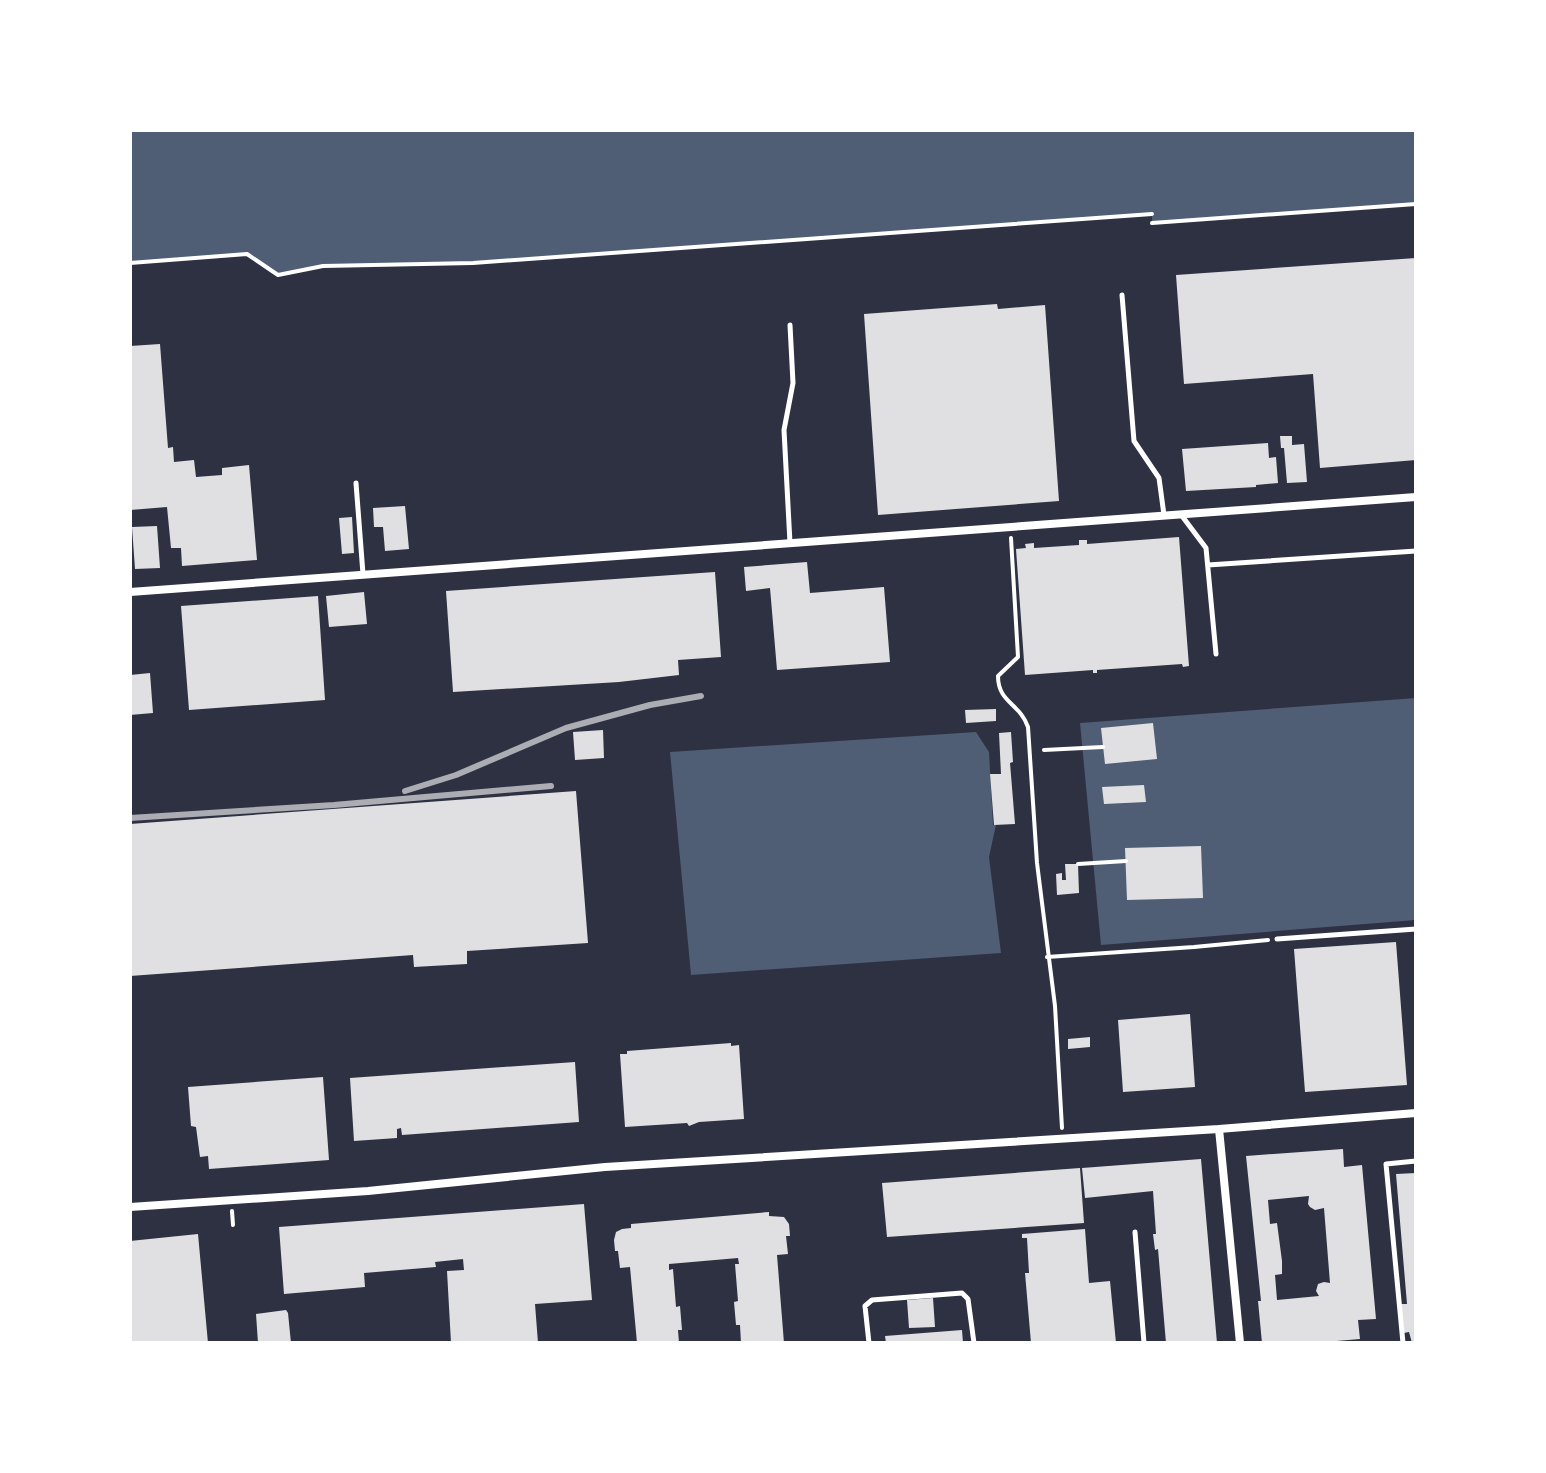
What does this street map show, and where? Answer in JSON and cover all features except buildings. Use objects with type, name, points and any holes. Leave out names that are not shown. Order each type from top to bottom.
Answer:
[{"type":"street","points":[[130,592],[1416,497]]},
{"type":"street","points":[[130,1207],[368,1191],[605,1167],[1219,1129],[1416,1113]]},
{"type":"street","points":[[1219,1129],[1240,1343]]},
{"type":"lane","points":[[1122,295],[1134,441],[1159,478],[1164,516]]},
{"type":"lane","points":[[790,325],[793,383],[784,430],[790,544]]},
{"type":"lane","points":[[356,483],[363,575]]},
{"type":"lane","points":[[1181,515],[1206,548],[1216,654]]},
{"type":"lane","points":[[1208,565],[1416,551]]},
{"type":"lane","points":[[1277,939],[1416,929]]},
{"type":"lane","points":[[1403,1343],[1386,1164],[1416,1161]]},
{"type":"lane","points":[[1135,1232],[1144,1343]]},
{"type":"lane","points":[[869,1343],[865,1306],[868,1302],[962,1293],[968,1299],[974,1343]]},
{"type":"path","points":[[1152,223],[1416,204]]},
{"type":"path","points":[[130,263],[247,254],[278,275],[323,266],[473,263],[1152,214]]},
{"type":"path","points":[[1010,528],[1018,657],[998,676],[998,683],[1000,692],[1025,717],[1028,727],[1037,863],[1055,1006],[1062,1139]]},
{"type":"path","points":[[1044,750],[1103,747]]},
{"type":"path","points":[[1078,864],[1126,861]]},
{"type":"path","points":[[1047,957],[1277,939]]},
{"type":"water","points":[[130,130],[1416,130],[1416,204],[1152,223],[1152,214],[473,263],[323,266],[278,275],[247,254],[130,263]]},
{"type":"water","points":[[1416,698],[1416,920],[1101,945],[1080,723]]},
{"type":"water","points":[[976,732],[989,752],[993,825],[996,825],[989,857],[1001,953],[691,975],[670,752]]},
{"type":"railway","points":[[405,791],[456,775],[566,728],[650,705],[701,696]]},
{"type":"railway","points":[[130,818],[334,805],[551,786]]}]
